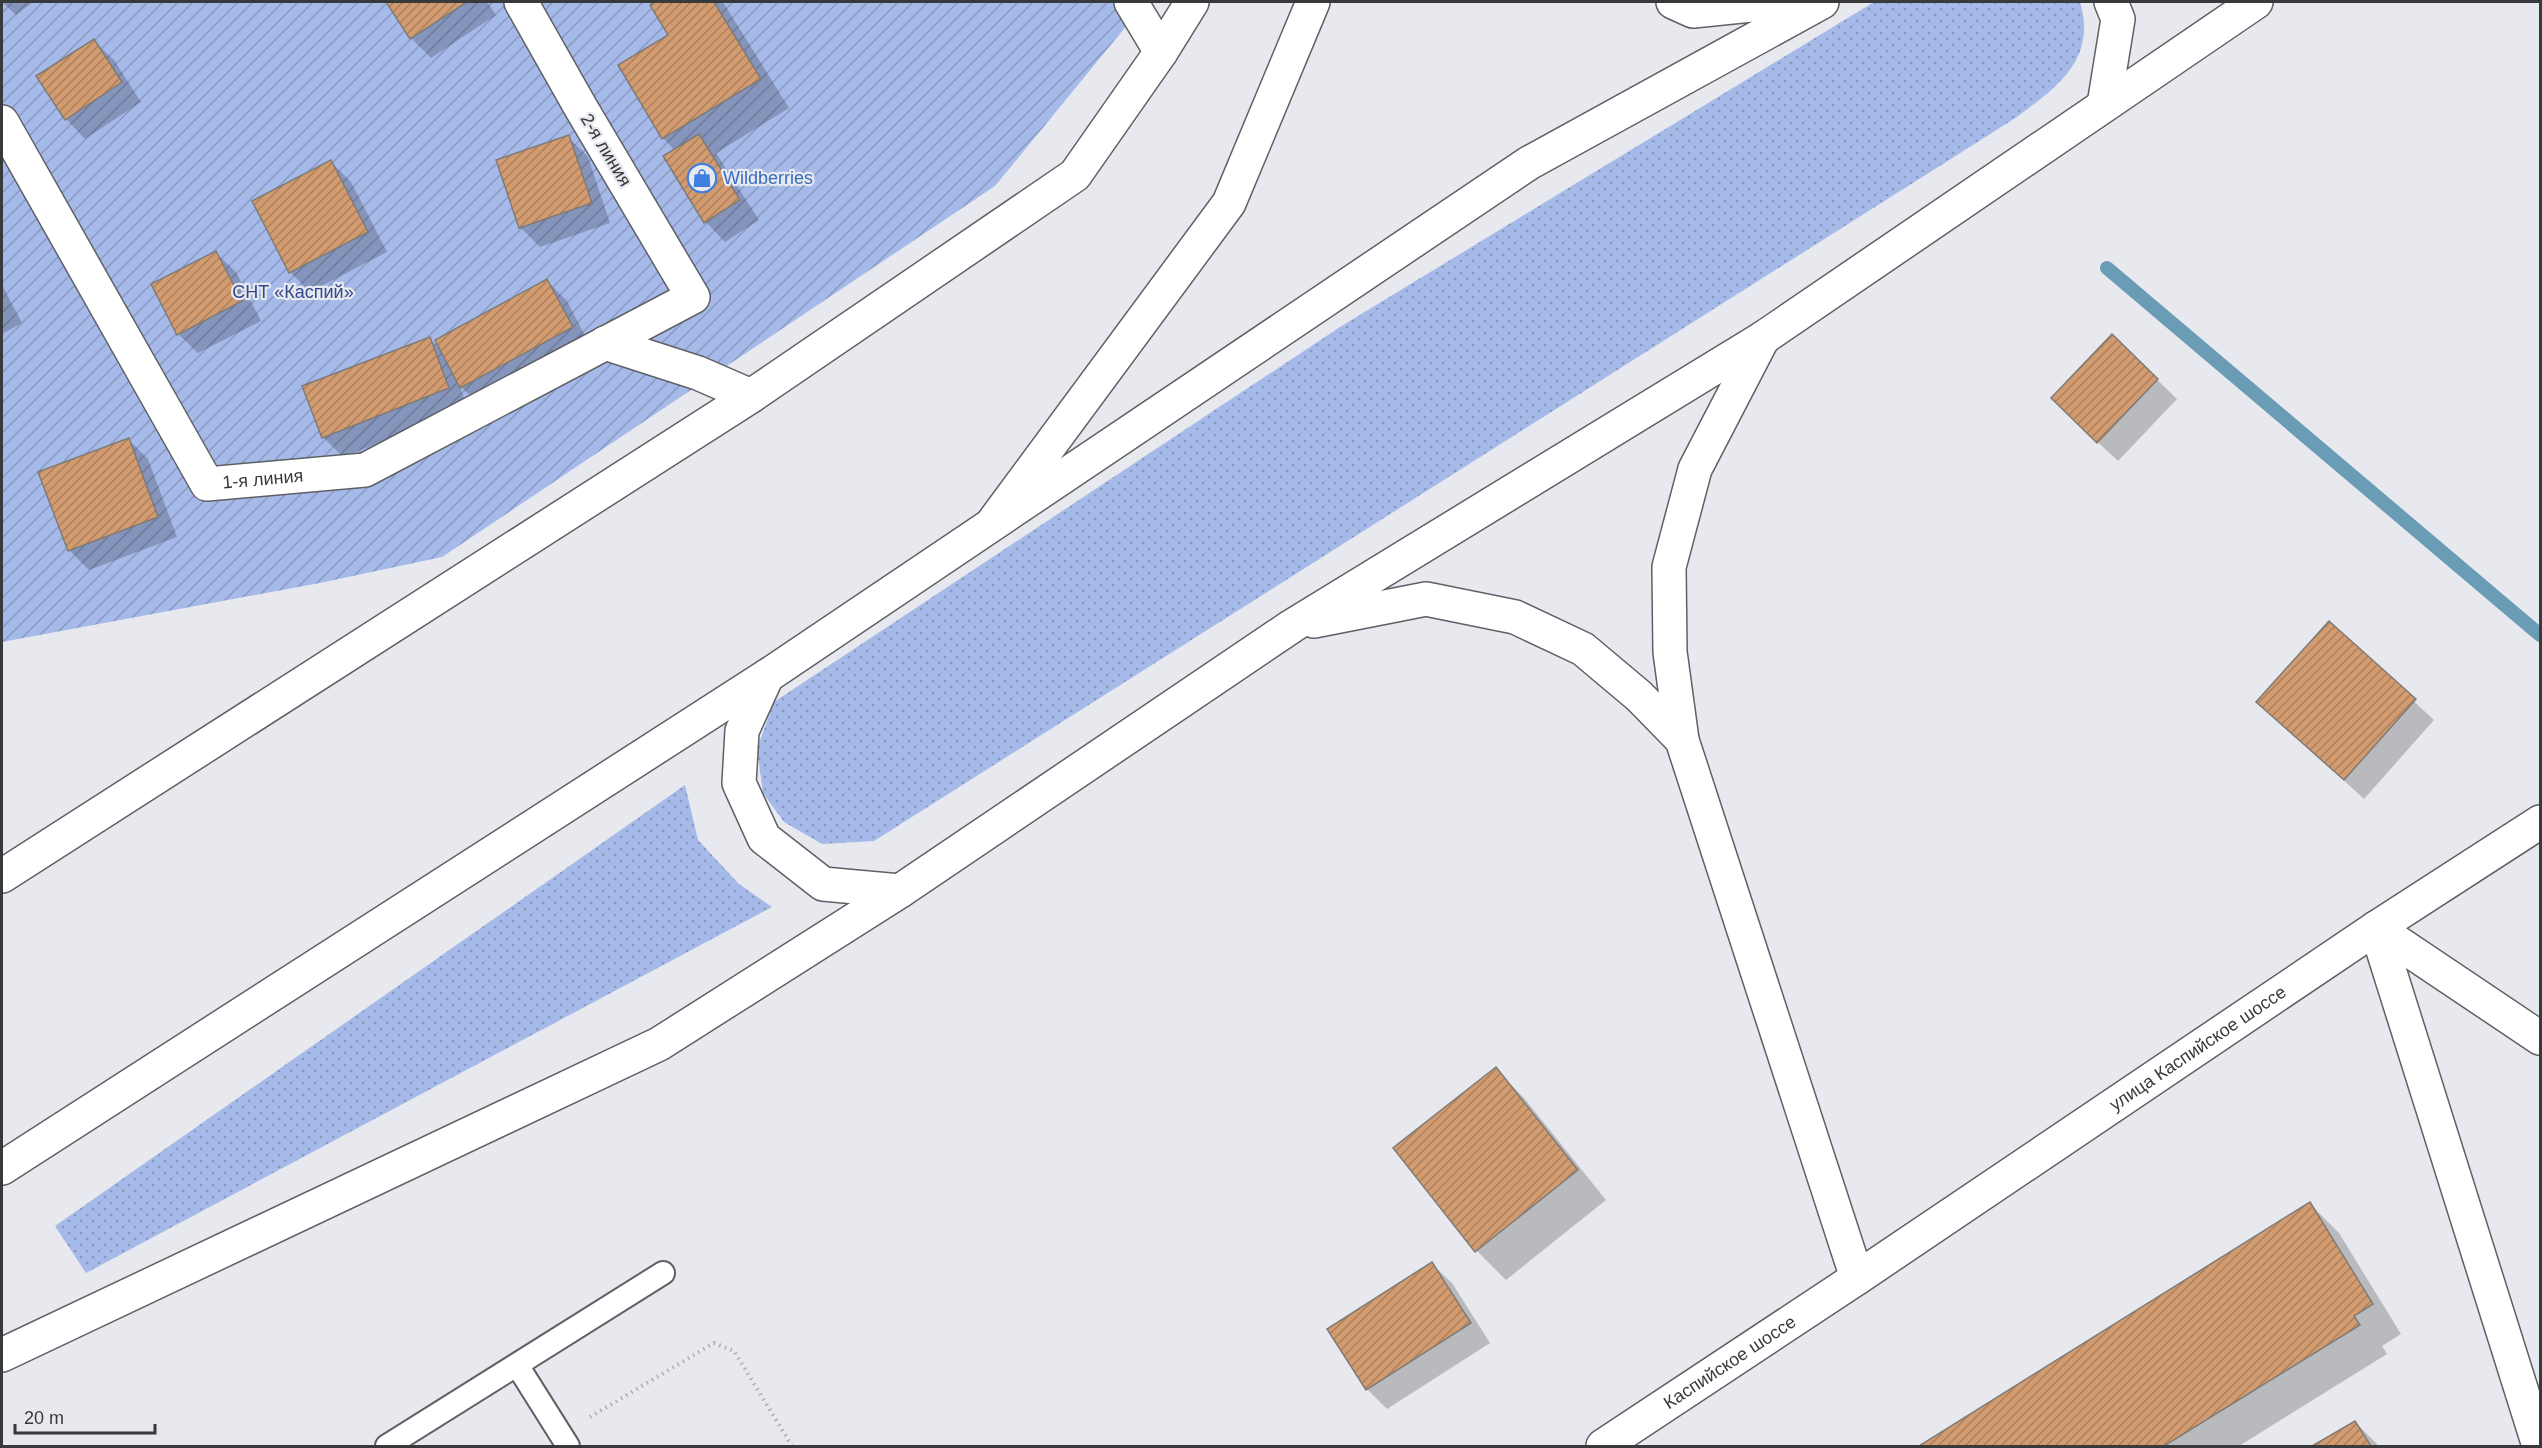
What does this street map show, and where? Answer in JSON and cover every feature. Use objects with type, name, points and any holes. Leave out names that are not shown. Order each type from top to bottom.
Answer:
[{"type":"main road","name":"2-я линия","points":[[521,2],[693,297]]},
{"type":"main road","points":[[1131,2],[1161,52]]},
{"type":"main road","points":[[2,876],[751,396],[1075,175],[1161,52],[1192,2]]},
{"type":"main road","points":[[992,524],[1229,203],[1312,2]]},
{"type":"main road","points":[[1673,2],[1693,11],[1782,2]]},
{"type":"main road","points":[[2,1168],[767,676],[1529,163],[1822,2]]},
{"type":"main road","points":[[2104,105],[2118,19],[2111,2]]},
{"type":"main road","points":[[2,1355],[659,1044],[900,891],[1292,626],[1763,338],[2256,2]]},
{"type":"main road","name":"1-я линия","points":[[2,122],[207,484],[365,470],[693,297]]},
{"type":"main road","points":[[1763,338],[1695,469],[1670,567],[1670,651],[1683,740],[1857,1278]]},
{"type":"main road","points":[[605,343],[698,373],[751,396]]},
{"type":"main road","points":[[1292,626],[1426,599],[1515,617],[1583,649],[1639,696],[1683,740]]},
{"type":"main road","points":[[767,676],[742,731],[739,783],[764,838],[823,884],[900,891]]},
{"type":"main road","name":"улица Каспийское шоссе","points":[[1857,1278],[2376,928],[2541,822]]},
{"type":"main road","points":[[2376,928],[2541,1038]]},
{"type":"main road","points":[[2376,928],[2539,1446]]},
{"type":"main road","name":"Каспийское шоссе","points":[[1603,1446],[1857,1278]]},
{"type":"lane","points":[[387,1446],[663,1273]]},
{"type":"lane","points":[[517,1365],[565,1441]]},
{"type":"path","points":[[565,1441],[699,1349],[714,1343],[734,1351],[792,1446]]},
{"type":"green space","name":"СНТ «Каспий»","points":[[2,2],[1146,2],[995,186],[442,557],[320,583],[2,642]]},
{"type":"green space","points":[[1874,2],[2080,2],[2084,22],[2083,40],[2070,69],[2059,82],[2017,117],[874,841],[822,844],[784,822],[763,793],[757,749],[774,702],[1340,327]]},
{"type":"green space","points":[[685,785],[698,840],[739,884],[772,907],[86,1273],[55,1226]]},
{"type":"building","points":[[386,2],[467,2],[410,39]]},
{"type":"building","points":[[655,2],[714,2],[761,79],[662,139],[618,65],[668,35],[650,5]]},
{"type":"building","points":[[94,39],[122,82],[65,120],[36,76]]},
{"type":"building","name":"Wildberries","points":[[699,134],[740,200],[704,223],[663,156]]},
{"type":"building","points":[[569,135],[592,203],[519,228],[496,160]]},
{"type":"building","points":[[331,160],[368,232],[289,273],[252,201]]},
{"type":"building","points":[[216,251],[242,301],[177,335],[151,284]]},
{"type":"building","points":[[547,279],[573,327],[460,388],[435,340]]},
{"type":"building","points":[[2112,334],[2158,379],[2097,443],[2051,398]]},
{"type":"building","points":[[430,337],[449,388],[322,438],[302,386]]},
{"type":"building","points":[[129,438],[158,517],[68,551],[38,472]]},
{"type":"building","points":[[2329,621],[2416,699],[2344,780],[2256,702]]},
{"type":"building","points":[[1496,1067],[1578,1170],[1475,1252],[1393,1148]]},
{"type":"building","points":[[2310,1202],[2373,1304],[2354,1316],[2360,1325],[2164,1446],[1919,1446]]},
{"type":"building","points":[[1432,1262],[1471,1323],[1366,1390],[1327,1329]]},
{"type":"building","points":[[2355,1421],[2371,1446],[2312,1446]]},
{"type":"waterway","points":[[2107,268],[2540,635]]},
{"type":"place","name":"Wildberries","points":[[702,178]]}]
